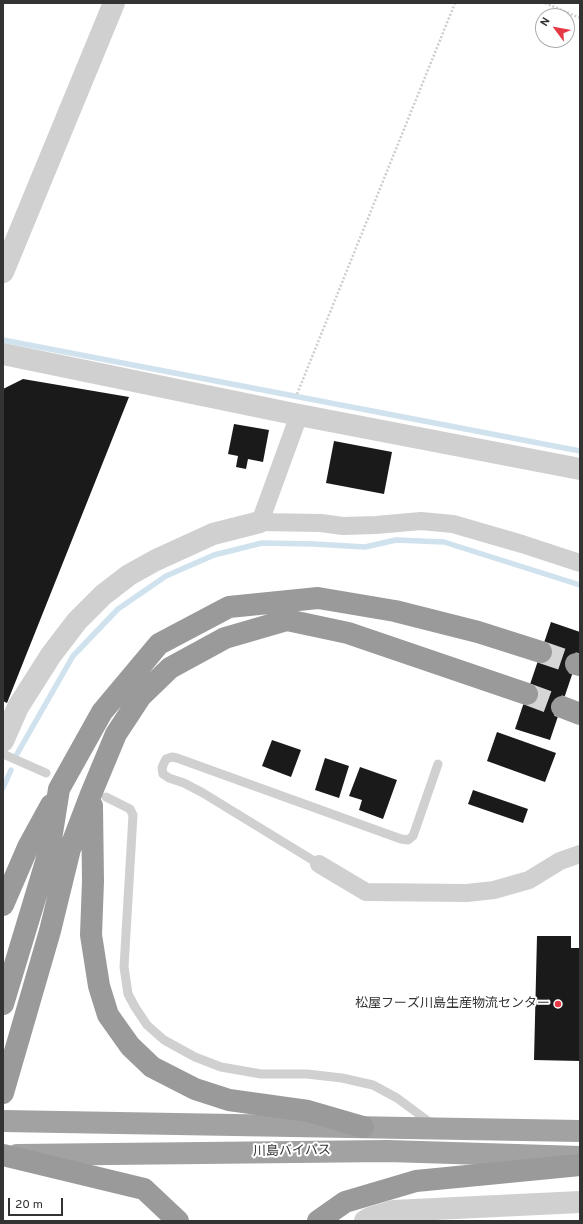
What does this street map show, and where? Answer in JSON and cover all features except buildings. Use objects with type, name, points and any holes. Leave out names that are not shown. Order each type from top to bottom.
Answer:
[{"type":"highway","points":[[3,904],[28,847],[102,712],[159,644],[229,608],[318,598],[394,611],[478,632],[541,652]]},
{"type":"highway","points":[[362,1127],[308,1111],[229,1100],[194,1089],[152,1067],[130,1046],[108,1015],[98,978],[91,935],[99,796],[116,734],[141,696],[170,668],[225,638],[287,620],[348,633],[527,694]]},
{"type":"highway","points":[[3,1004],[49,852],[59,790]]},
{"type":"highway","points":[[3,1093],[50,931],[70,848],[99,796]]},
{"type":"highway","name":"川島バイパス","points":[[3,1121],[580,1131]]},
{"type":"highway","name":"川島バイパス","points":[[3,1155],[388,1151],[580,1156]]},
{"type":"highway","points":[[3,1155],[144,1189],[178,1221]]},
{"type":"highway","points":[[318,1221],[345,1202],[416,1181],[580,1166]]},
{"type":"street","points":[[3,272],[114,3]]},
{"type":"street","points":[[3,354],[296,415],[580,469]]},
{"type":"street","points":[[260,522],[296,415]]},
{"type":"street","points":[[3,740],[18,708],[51,655],[77,621],[103,595],[129,575],[156,560],[213,534],[260,522],[369,525],[421,521],[453,524],[580,563]]},
{"type":"street","points":[[319,864],[366,892],[467,893],[494,890],[529,880],[560,861],[580,854]]},
{"type":"street","points":[[365,1221],[393,1211],[580,1202]]},
{"type":"lane","points":[[3,754],[46,772]]},
{"type":"lane","points":[[319,864],[203,793],[163,774],[162,768],[166,759],[172,757],[177,758],[401,839],[408,840],[413,836],[438,764]]},
{"type":"lane","points":[[99,796],[130,809],[133,815],[124,967],[128,994],[147,1025],[164,1040],[195,1057],[221,1067],[262,1074],[307,1074],[373,1084],[397,1098],[439,1129]]},
{"type":"path","points":[[296,415],[298,390],[455,3]]},
{"type":"path","points":[[544,3],[580,18]]},
{"type":"waterway","points":[[3,340],[580,451]]},
{"type":"waterway","points":[[17,754],[73,656],[118,609],[166,576],[214,555],[262,543],[365,547],[396,540],[444,542],[580,585]]},
{"type":"waterway","points":[[3,788],[11,770]]},
{"type":"tunnel","points":[[541,652],[576,664]]},
{"type":"tunnel","points":[[527,694],[562,707]]},
{"type":"place","name":"松屋フーズ川島生産物流センター","points":[[558,1004]]}]
